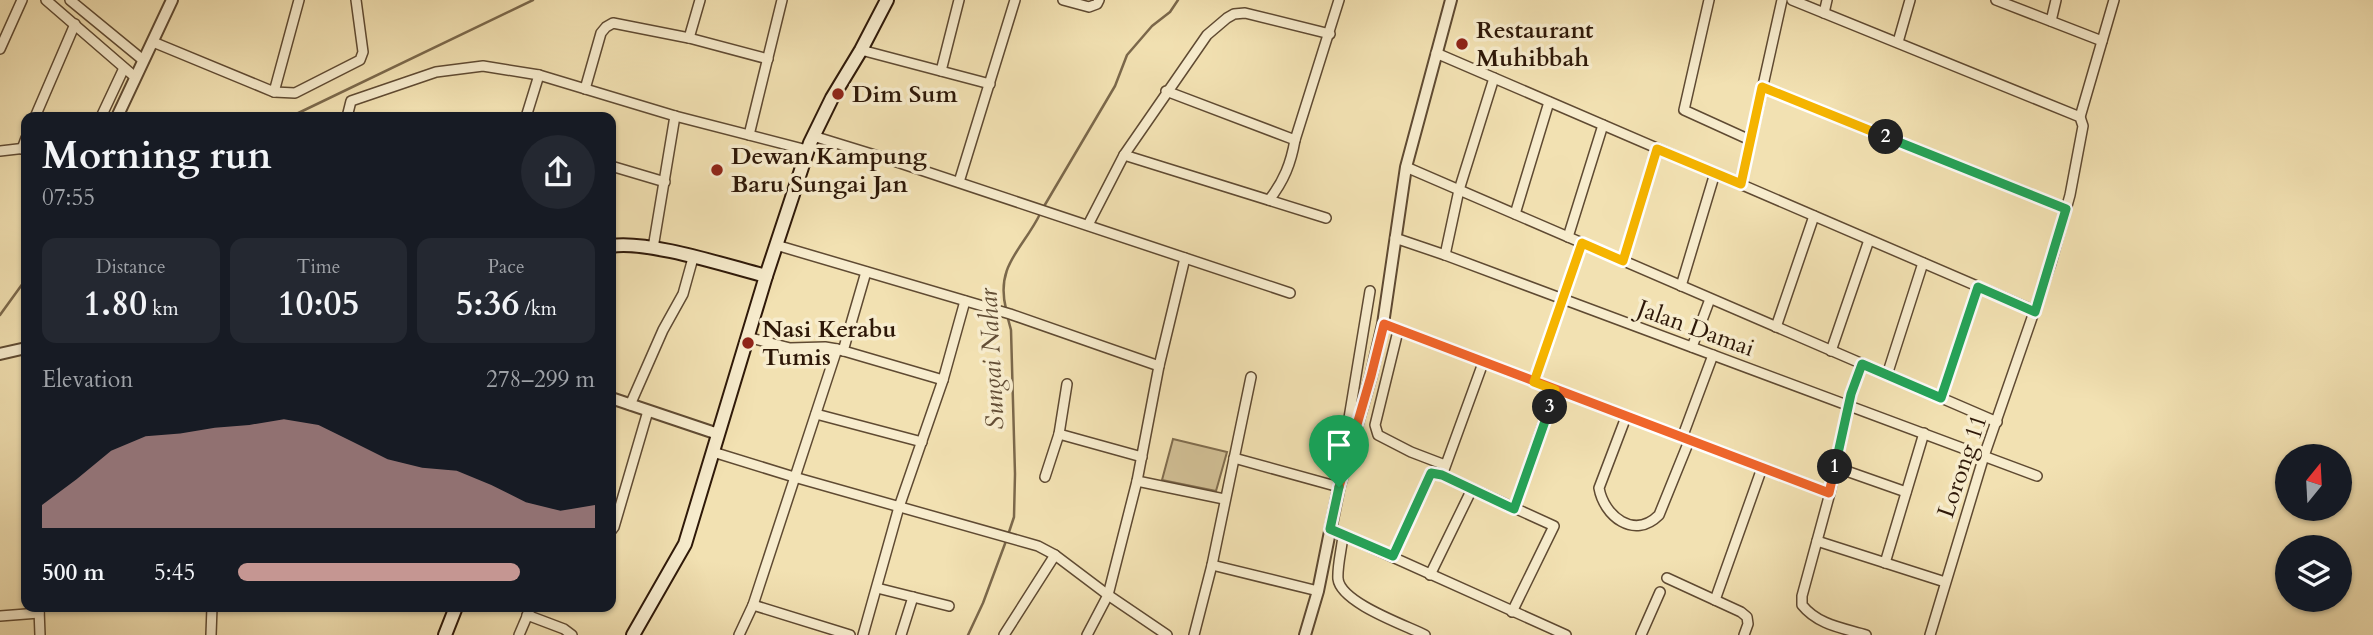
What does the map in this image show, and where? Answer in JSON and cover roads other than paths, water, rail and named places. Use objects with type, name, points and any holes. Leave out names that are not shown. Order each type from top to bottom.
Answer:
[{"type":"main road","points":[[634,635],[685,544],[766,275],[807,150],[832,98],[862,50],[887,0]]},
{"type":"main road","points":[[616,245],[653,248],[766,275]]},
{"type":"main road","points":[[445,635],[454,612]]},
{"type":"street","points":[[1,43],[22,0]]},
{"type":"street","points":[[46,0],[135,77]]},
{"type":"street","points":[[70,0],[143,60]]},
{"type":"street","points":[[119,112],[172,0]]},
{"type":"street","points":[[274,92],[299,0]]},
{"type":"street","points":[[153,42],[274,92],[295,93],[360,60],[363,52],[356,0]]},
{"type":"street","points":[[689,38],[699,0]]},
{"type":"street","points":[[750,135],[782,0]]},
{"type":"street","points":[[941,71],[959,0]]},
{"type":"street","points":[[959,182],[1015,0]]},
{"type":"street","points":[[1063,0],[1089,7],[1097,4],[1099,0]]},
{"type":"street","points":[[1269,200],[1287,172],[1339,0]]},
{"type":"street","points":[[1305,635],[1318,591],[1339,487],[1384,324],[1406,167],[1451,0]]},
{"type":"street","points":[[1709,0],[1684,110],[1750,140]]},
{"type":"street","points":[[1741,184],[1782,0]]},
{"type":"street","points":[[1792,0],[2080,117]]},
{"type":"street","points":[[1824,13],[1827,0]]},
{"type":"street","points":[[1898,42],[1910,0]]},
{"type":"street","points":[[1996,0],[2102,41]]},
{"type":"street","points":[[2051,21],[2056,0]]},
{"type":"street","name":"Lorong 11","points":[[1930,635],[1984,456],[2035,312],[2066,209],[2083,131],[2080,117],[2114,0]]},
{"type":"street","points":[[1088,225],[1125,155],[1166,91],[1216,25],[1234,15],[1257,15],[1330,34]]},
{"type":"street","points":[[585,89],[601,33],[606,26],[613,23],[689,38],[768,59]]},
{"type":"street","points":[[37,112],[75,24]]},
{"type":"street","points":[[862,50],[990,84]]},
{"type":"street","points":[[1436,53],[2035,312]]},
{"type":"street","points":[[348,112],[351,101],[436,72],[483,66],[538,75],[675,116],[807,150]]},
{"type":"street","points":[[103,112],[124,68]]},
{"type":"street","points":[[527,112],[538,75]]},
{"type":"street","points":[[1445,255],[1459,190],[1494,78]]},
{"type":"street","points":[[1762,87],[2066,209]]},
{"type":"street","points":[[1166,91],[1295,140]]},
{"type":"street","points":[[1515,214],[1549,102]]},
{"type":"street","points":[[653,248],[675,116]]},
{"type":"street","points":[[1568,237],[1603,125]]},
{"type":"street","points":[[813,136],[1048,211],[1290,293]]},
{"type":"street","points":[[0,151],[21,149]]},
{"type":"street","points":[[1623,261],[1657,149]]},
{"type":"street","points":[[1125,155],[1326,218]]},
{"type":"street","points":[[1406,167],[1997,422]]},
{"type":"street","points":[[616,168],[664,182]]},
{"type":"street","points":[[1681,286],[1715,173]]},
{"type":"street","points":[[1776,327],[1814,216]]},
{"type":"street","name":"Jalan Damai","points":[[1395,238],[2037,476]]},
{"type":"street","points":[[1831,351],[1869,240]]},
{"type":"street","points":[[1534,382],[1582,243]]},
{"type":"street","points":[[776,245],[1010,314],[1159,366]]},
{"type":"street","points":[[630,405],[663,330],[683,294],[693,258]]},
{"type":"street","points":[[1087,635],[1108,595],[1137,481],[1159,366],[1185,258]]},
{"type":"street","points":[[1887,375],[1923,263]]},
{"type":"street","points":[[739,635],[753,605],[794,477],[866,272]]},
{"type":"street","points":[[1941,398],[1978,287]]},
{"type":"street","points":[[1352,436],[1348,428],[1349,418],[1370,291]]},
{"type":"street","points":[[1692,347],[1710,299]]},
{"type":"street","points":[[863,635],[965,301]]},
{"type":"street","points":[[1384,324],[1829,493]]},
{"type":"street","points":[[1398,331],[1375,425],[1378,435],[1410,452],[1446,465]]},
{"type":"street","points":[[747,338],[790,348],[825,346],[943,380]]},
{"type":"street","points":[[0,354],[21,349]]},
{"type":"street","points":[[1626,417],[1599,488],[1607,511],[1616,519],[1640,525],[1652,522],[1659,515],[1713,355]]},
{"type":"street","points":[[1442,475],[1483,363]]},
{"type":"street","points":[[1862,364],[1849,406],[1802,605],[1821,621],[1866,635]]},
{"type":"street","points":[[1194,635],[1212,565],[1251,377]]},
{"type":"street","points":[[1045,477],[1059,434],[1067,384]]},
{"type":"street","points":[[1514,509],[1555,390]]},
{"type":"street","points":[[616,400],[718,434]]},
{"type":"street","points":[[616,520],[648,411]]},
{"type":"street","points":[[816,414],[922,442]]},
{"type":"street","points":[[1885,563],[1924,433]]},
{"type":"street","points":[[1059,434],[1142,457]]},
{"type":"street","points":[[713,452],[1038,546],[1055,555],[1167,635]]},
{"type":"street","points":[[1234,458],[1339,487]]},
{"type":"street","points":[[1835,467],[1906,492]]},
{"type":"street","points":[[1714,600],[1762,468]]},
{"type":"street","points":[[1393,556],[1431,473],[1442,475],[1554,526],[1513,612]]},
{"type":"street","points":[[1137,481],[1224,499]]},
{"type":"street","points":[[1430,575],[1472,489]]},
{"type":"street","points":[[1330,529],[1566,635]]},
{"type":"street","points":[[1343,535],[1338,578],[1347,595],[1425,635]]},
{"type":"street","points":[[1817,541],[1945,582]]},
{"type":"street","points":[[1004,635],[1055,555]]},
{"type":"street","points":[[1212,565],[1318,591]]},
{"type":"street","points":[[1667,578],[1747,617],[1748,624],[1744,635]]},
{"type":"street","points":[[877,588],[949,606]]},
{"type":"street","points":[[1641,635],[1660,592]]},
{"type":"street","points":[[901,635],[913,597]]},
{"type":"street","points":[[753,605],[850,635]]},
{"type":"street","points":[[0,616],[26,612]]},
{"type":"street","points":[[39,612],[40,635]]},
{"type":"street","points":[[211,635],[212,612]]},
{"type":"street","points":[[519,635],[529,612]]},
{"type":"street","points":[[531,612],[572,635]]},
{"type":"waterway","points":[[300,112],[533,0]]},
{"type":"waterway","name":"Sungai Nahar","points":[[1043,208],[1115,86],[1127,55],[1152,26],[1170,12],[1178,0]]},
{"type":"waterway","name":"Sungai Nahar","points":[[1006,309],[1004,281],[1007,269],[1040,214]]},
{"type":"waterway","points":[[0,315],[21,286]]},
{"type":"waterway","name":"Sungai Nahar","points":[[1007,315],[1011,330],[1015,474],[1014,517],[1008,535]]},
{"type":"waterway","name":"Sungai Nahar","points":[[968,635],[1006,541]]},
{"type":"place","name":"Restaurant Muhibbah","points":[[1462,44]]},
{"type":"place","name":"Dim Sum","points":[[838,94]]},
{"type":"place","name":"Dewan Kampung Baru Sungai Jan","points":[[717,170]]},
{"type":"place","name":"Nasi Kerabu Tumis","points":[[748,343]]}]
